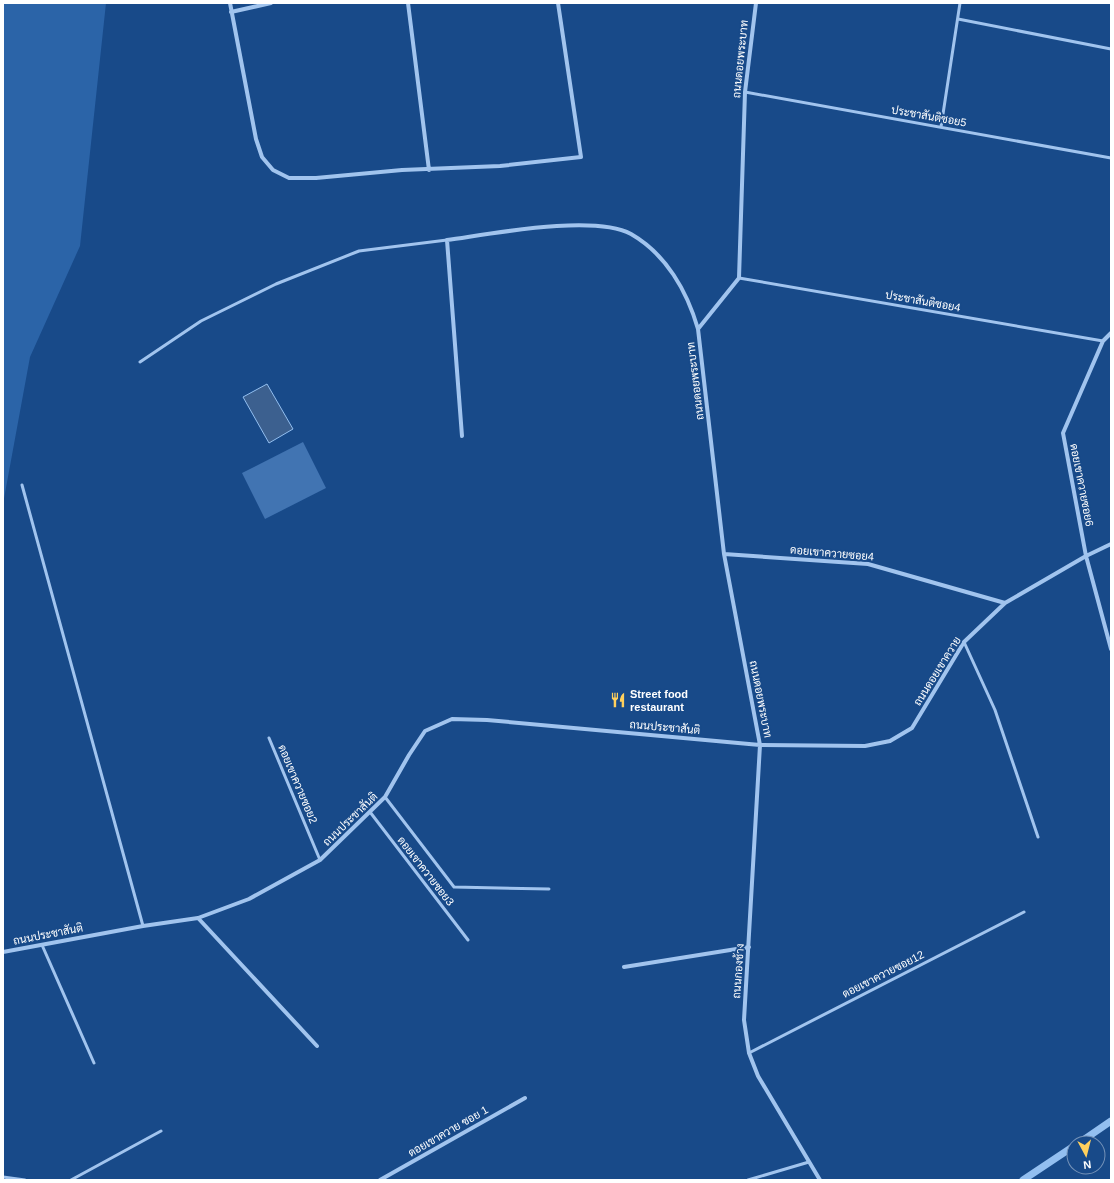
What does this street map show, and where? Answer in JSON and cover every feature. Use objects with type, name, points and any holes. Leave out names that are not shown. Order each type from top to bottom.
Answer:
[{"type":"street","points":[[230,3],[256,139],[262,157],[274,170],[289,178],[500,166],[581,157],[558,3]]},
{"type":"street","points":[[231,12],[271,3]]},
{"type":"street","points":[[408,3],[429,170]]},
{"type":"street","name":"ถนนดอยพระบาท","points":[[756,3],[745,92],[739,278],[698,328],[724,554],[760,745]]},
{"type":"street","points":[[462,436],[447,240],[555,226],[600,226],[630,234],[656,253],[675,276],[691,304],[698,328]]},
{"type":"street","name":"ดอยเขาควายซอย6","points":[[1111,333],[1104,341],[1063,433],[1086,556],[1111,649]]},
{"type":"street","name":"ถนนดอยเขาควาย","points":[[760,745],[865,746],[890,741],[912,728],[964,642],[1005,603],[1086,556],[1111,544]]},
{"type":"street","name":"ดอยเขาควายซอย4","points":[[724,554],[868,564],[1005,603]]},
{"type":"street","name":"ถนนประชาสันติ","points":[[3,952],[143,926],[198,918],[249,899],[320,860],[386,797],[409,755],[425,731],[452,719],[487,720],[760,745]]},
{"type":"street","name":"ถนนกองช้าง","points":[[760,745],[744,1020],[749,1053],[758,1076],[820,1180]]},
{"type":"street","points":[[198,918],[317,1046]]},
{"type":"street","points":[[624,967],[749,947]]},
{"type":"street","name":"ดอยเขาควาย ซอย 1","points":[[380,1180],[525,1098]]},
{"type":"lane","points":[[941,127],[960,3]]},
{"type":"lane","points":[[958,19],[1111,49]]},
{"type":"lane","name":"ประชาสันติซอย5","points":[[745,92],[1111,158]]},
{"type":"lane","points":[[140,362],[201,321],[276,284],[359,251],[447,240]]},
{"type":"lane","name":"ประชาสันติซอย4","points":[[739,278],[1104,341]]},
{"type":"lane","points":[[22,485],[143,926]]},
{"type":"lane","points":[[964,642],[995,710],[1038,838]]},
{"type":"lane","name":"ดอยเขาควายซอย2","points":[[269,738],[320,860]]},
{"type":"lane","points":[[386,797],[454,887],[549,889]]},
{"type":"lane","name":"ดอยเขาควายซอย3","points":[[370,812],[468,940]]},
{"type":"lane","name":"ดอยเขาควายซอย12","points":[[749,1053],[1024,912]]},
{"type":"lane","points":[[42,945],[94,1063]]},
{"type":"lane","points":[[71,1180],[161,1131]]},
{"type":"lane","points":[[748,1180],[809,1162]]},
{"type":"lane","points":[[3,1177],[25,1180]]},
{"type":"shaded area","points":[[3,3],[106,3],[80,246],[30,357],[3,504]]},
{"type":"shaded area","points":[[267,384],[293,429],[269,443],[243,397]]},
{"type":"building","points":[[303,442],[326,488],[265,519],[242,473]]},
{"type":"waterway","points":[[1091,1135],[1111,1121]]},
{"type":"waterway","points":[[1023,1180],[1066,1151]]},
{"type":"place","name":"Street food restaurant","points":[[618,700]]}]
